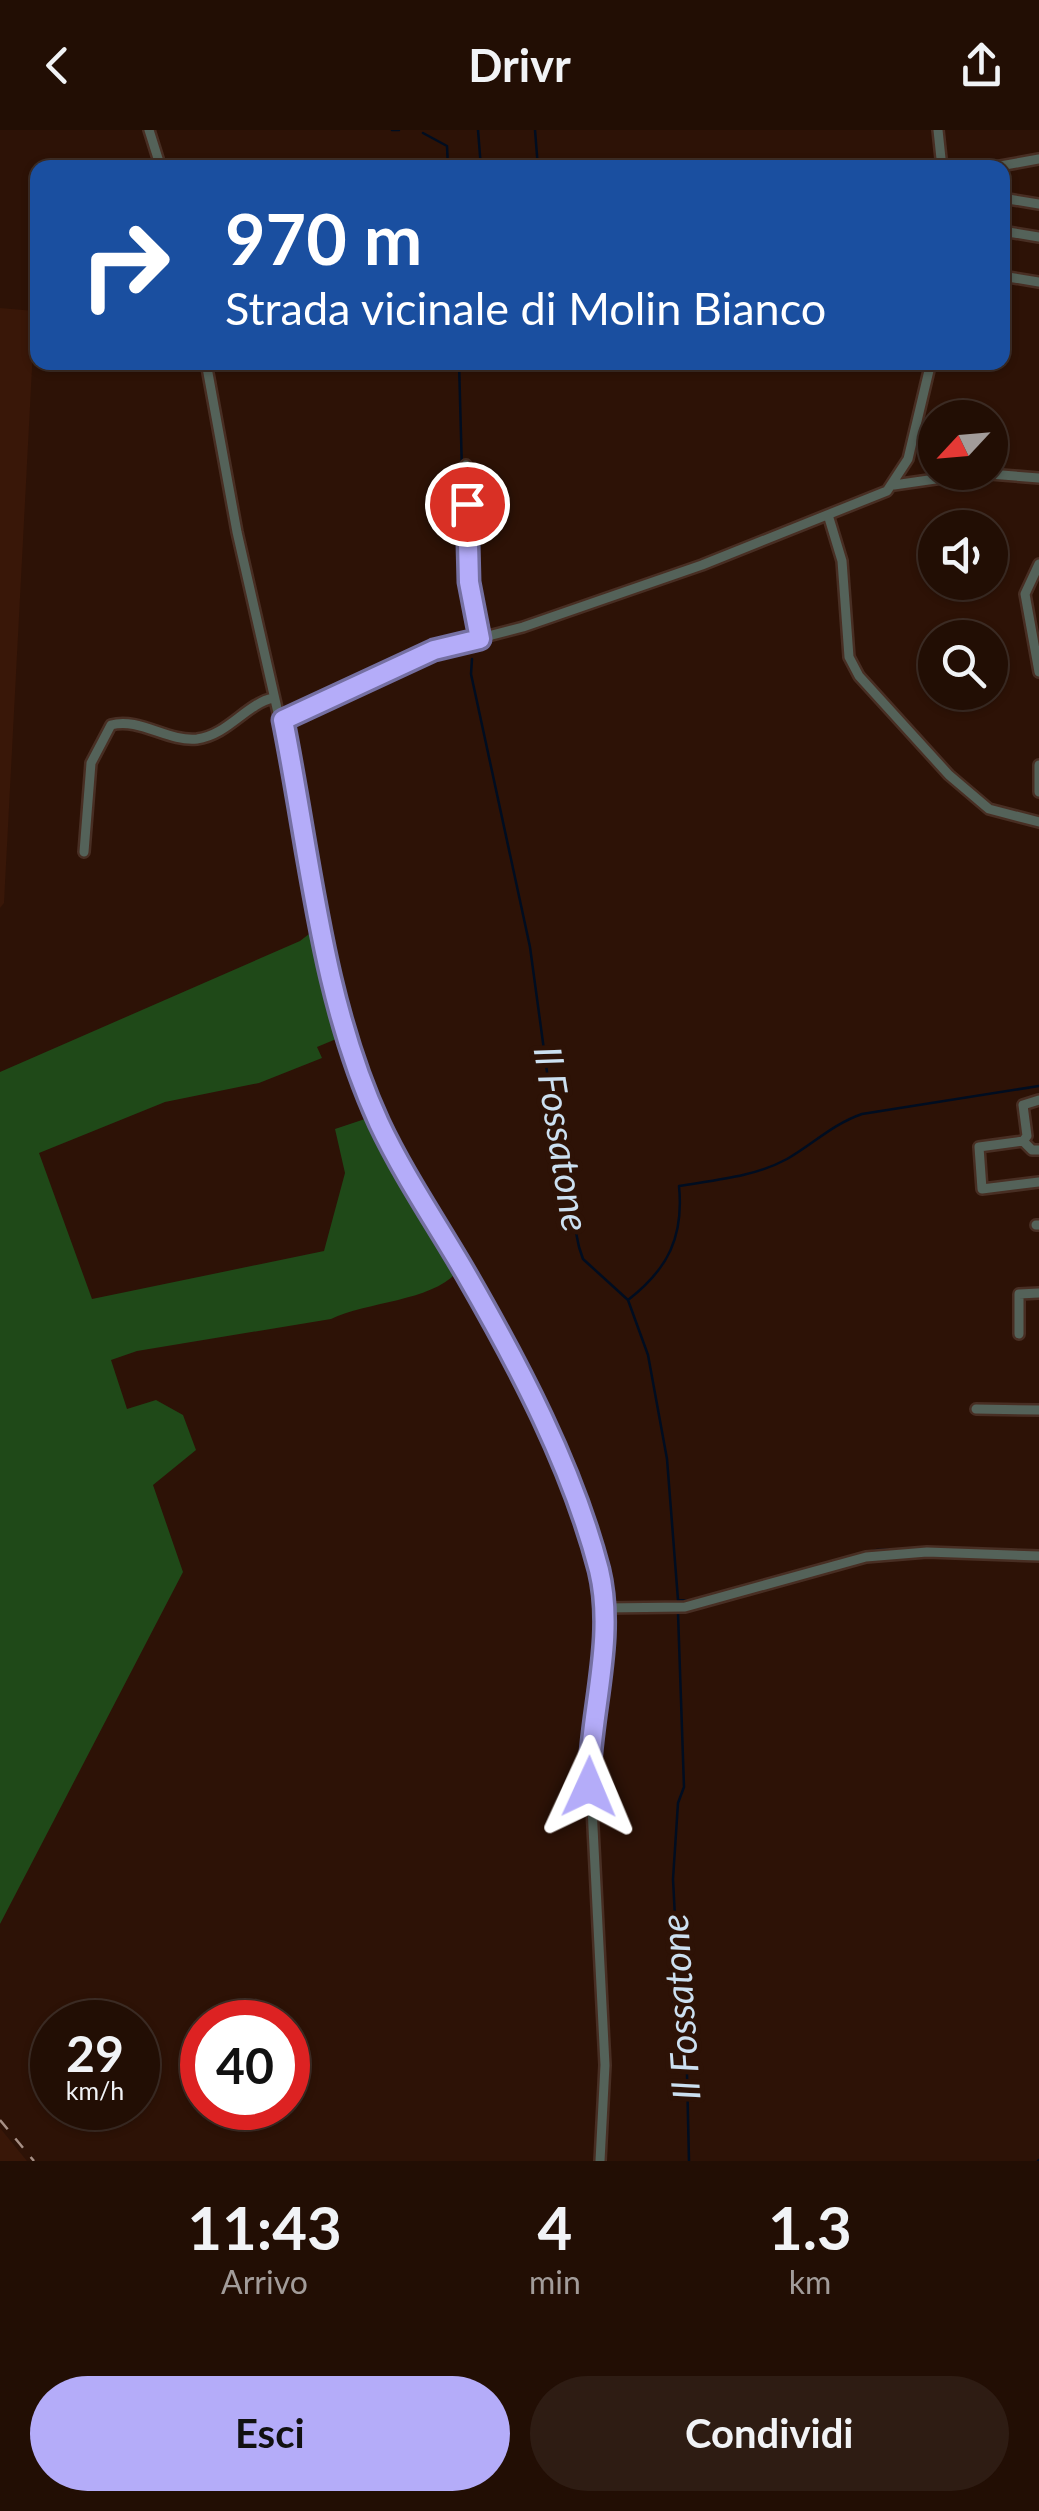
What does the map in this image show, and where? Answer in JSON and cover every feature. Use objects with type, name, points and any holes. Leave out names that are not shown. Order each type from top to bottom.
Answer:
[{"type":"street","points":[[149,130],[158,160]]},
{"type":"street","points":[[938,130],[941,160]]},
{"type":"street","points":[[1010,165],[1039,160]]},
{"type":"street","points":[[1010,199],[1039,204]]},
{"type":"street","points":[[1010,233],[1039,238]]},
{"type":"street","points":[[1010,277],[1039,282]]},
{"type":"street","points":[[208,370],[273,698],[283,720],[324,951],[363,1083],[411,1184],[467,1276],[556,1448],[598,1569],[605,1608],[589,1748],[605,2065],[600,2161]]},
{"type":"street","points":[[890,488],[908,459],[929,370]]},
{"type":"street","points":[[466,465],[469,582],[480,639]]},
{"type":"street","points":[[283,720],[434,650],[480,639],[829,518],[890,488],[976,473],[1039,478]]},
{"type":"street","points":[[829,518],[842,562],[850,657],[859,676],[948,775],[976,798],[997,812],[1039,822]]},
{"type":"street","points":[[1039,564],[1025,594],[1039,672]]},
{"type":"street","points":[[84,852],[92,763],[111,725],[197,739],[235,723],[263,700],[273,698]]},
{"type":"street","points":[[1039,765],[1039,792]]},
{"type":"street","points":[[1039,1100],[1023,1105],[1028,1136],[1023,1141],[979,1147],[982,1190],[1039,1182]]},
{"type":"street","points":[[1023,1141],[1032,1150],[1039,1150]]},
{"type":"street","points":[[1018,1334],[1019,1294],[1039,1294]]},
{"type":"street","points":[[976,1409],[1039,1410]]},
{"type":"street","points":[[605,1608],[685,1607],[866,1557],[927,1552],[1039,1556]]},
{"type":"shaded area","points":[[0,308],[30,311],[32,370],[4,903],[0,908]]},
{"type":"shaded area","points":[[0,2128],[27,2161],[0,2161]]},
{"type":"green space","points":[[313,931],[341,1037],[317,1047],[322,1058],[259,1083],[165,1102],[39,1153],[92,1299],[324,1251],[345,1173],[335,1129],[371,1117],[404,1186],[456,1273],[431,1290],[331,1319],[137,1351],[111,1360],[127,1409],[156,1400],[183,1415],[196,1450],[153,1485],[183,1572],[0,1924],[0,1072],[300,941]]},
{"type":"waterway","name":"Il Fossatone","points":[[392,130],[399,130]]},
{"type":"waterway","points":[[478,130],[480,160]]},
{"type":"waterway","points":[[535,130],[537,160]]},
{"type":"waterway","name":"Il Fossatone","points":[[423,133],[447,146],[448,160]]},
{"type":"waterway","name":"Il Fossatone","points":[[459,370],[465,581]]},
{"type":"waterway","name":"Il Fossatone","points":[[472,659],[471,674],[530,947],[555,1131],[579,1247],[583,1259],[628,1300],[648,1355],[667,1459],[678,1600],[692,1601]]},
{"type":"waterway","points":[[628,1300],[654,1276],[670,1250],[679,1221],[679,1186],[734,1177],[774,1165],[862,1114],[1039,1086]]},
{"type":"waterway","points":[[844,1559],[877,1550],[910,1549]]},
{"type":"waterway","points":[[782,1576],[803,1570]]},
{"type":"waterway","name":"Il Fossatone","points":[[678,1613],[684,1787],[678,1803],[673,1879],[677,1956],[673,2005],[687,2074],[689,2161]]},
{"type":"railway","points":[[0,2120],[34,2161]]},
{"type":"route","points":[[467,504],[469,582],[480,639],[434,650],[301,715],[283,720],[311,858],[324,951],[363,1083],[411,1184],[467,1276],[556,1448],[598,1569],[605,1608],[589,1748],[589,1787]]}]
